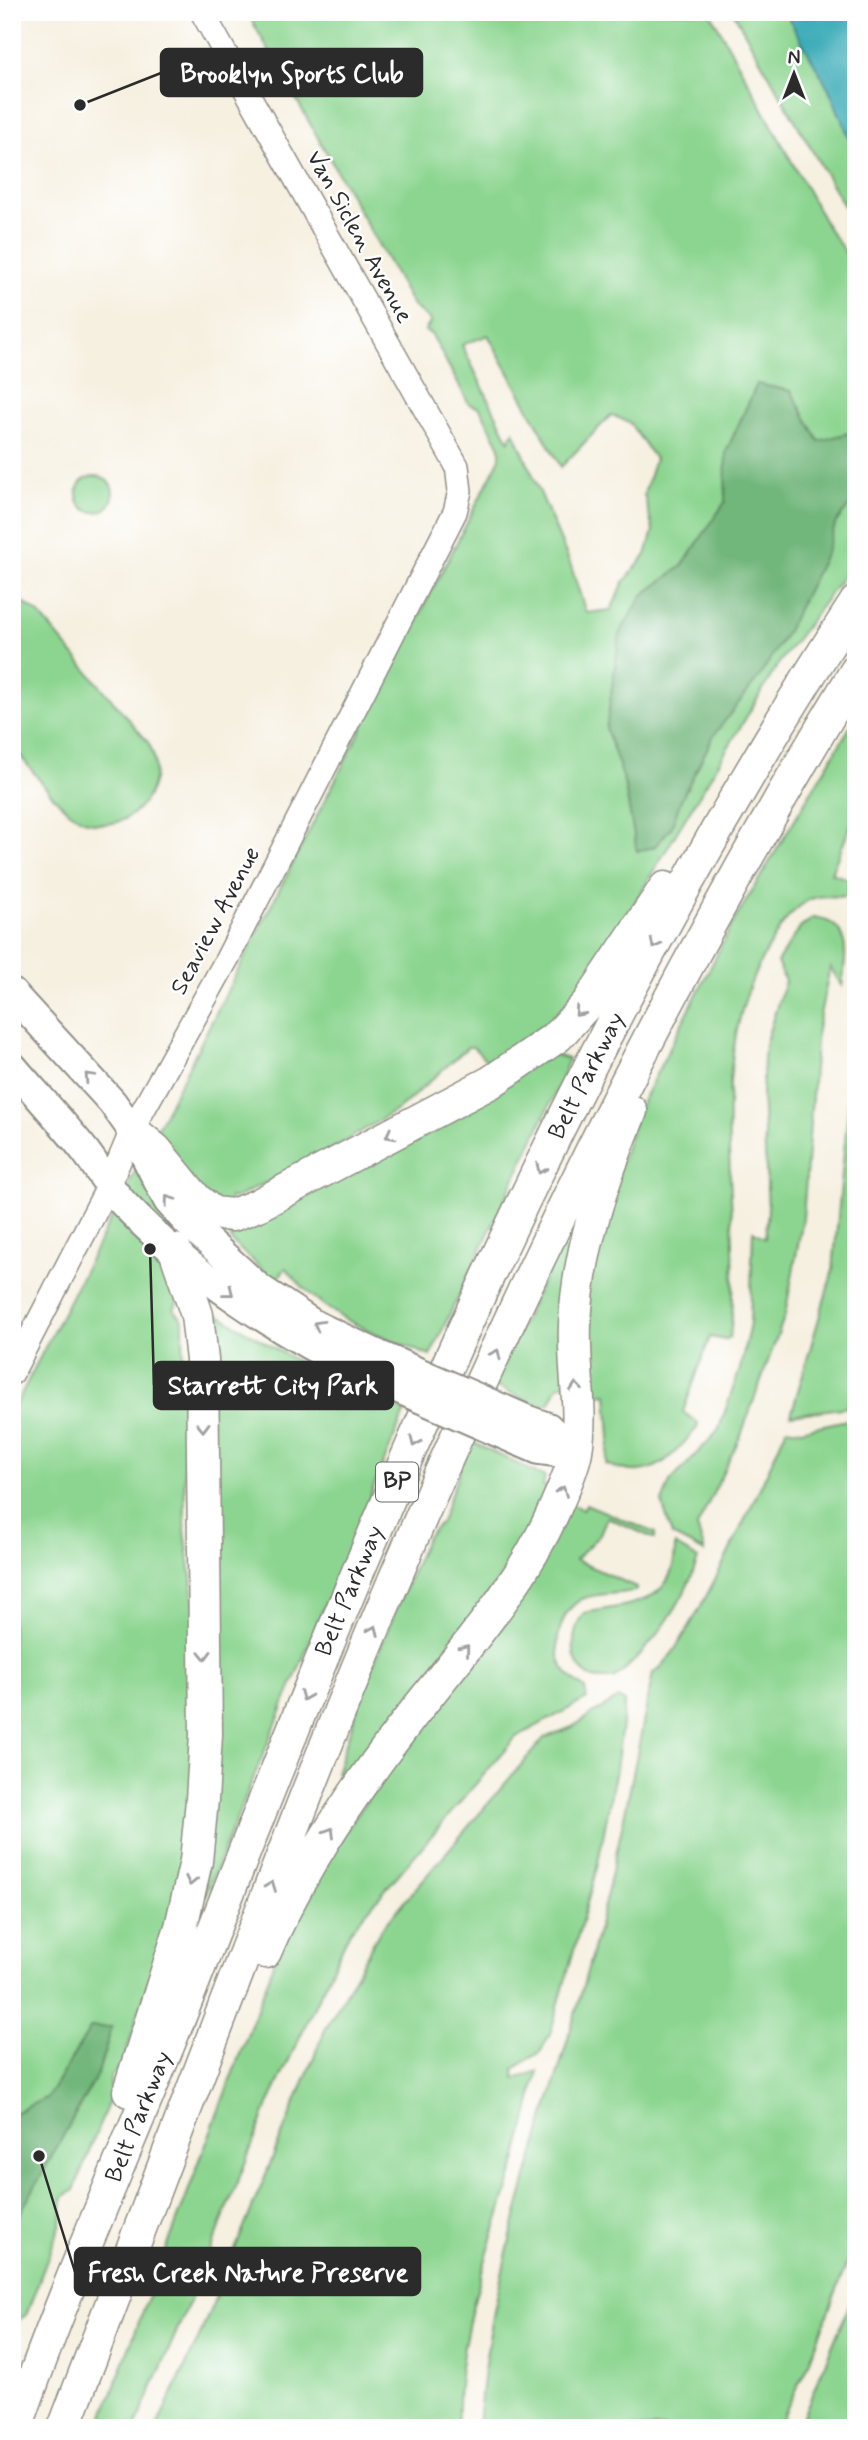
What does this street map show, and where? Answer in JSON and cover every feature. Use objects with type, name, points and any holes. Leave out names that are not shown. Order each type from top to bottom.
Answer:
[{"type":"highway","name":"Belt Parkway","points":[[16,2428],[36,2371],[166,2051],[304,1698],[470,1320],[531,1188],[661,932],[747,777],[856,602]]},
{"type":"highway","points":[[132,1130],[156,1150],[196,1199],[213,1213],[233,1215],[491,1082],[540,1049],[558,1036],[588,1003],[837,631]]},
{"type":"highway","points":[[68,2418],[269,1942],[351,1798],[508,1596],[535,1549],[576,1455],[579,1426],[575,1324],[581,1262],[596,1205],[657,1049],[856,672]]},
{"type":"highway","name":"Belt Parkway","points":[[68,2418],[326,1747],[447,1460],[567,1201],[630,1074],[778,798],[856,672]]},
{"type":"highway","points":[[36,2371],[164,1986],[196,1861],[206,1735],[202,1360],[197,1315],[175,1250]]},
{"type":"main road","points":[[12,993],[112,1102],[132,1130],[168,1201],[259,1288],[374,1366]]},
{"type":"main road","points":[[12,1066],[86,1152],[127,1207],[175,1250],[256,1314],[309,1348],[374,1366],[523,1431],[540,1450],[576,1455]]},
{"type":"street","name":"Van Siclen Avenue","points":[[202,12],[457,466],[460,491]]},
{"type":"street","name":"Seaview Avenue","points":[[12,1374],[109,1185],[132,1130],[233,947],[456,512],[460,491]]},
{"type":"green space","points":[[247,12],[710,12],[828,228],[856,267],[856,559],[779,663],[583,988],[547,1022],[490,1064],[473,1047],[468,1047],[400,1108],[339,1145],[234,1199],[230,1198],[174,1309],[183,1320],[185,1529],[195,1609],[199,1715],[182,1873],[122,2066],[111,2077],[112,2093],[74,2190],[63,2197],[61,2223],[26,2315],[12,2324],[12,1412],[500,458],[500,447],[480,408],[469,404],[432,335],[425,331],[431,321],[413,306]],"holes":[[[488,335],[561,467],[611,415],[629,422],[655,459],[644,494],[653,531],[646,555],[624,582],[611,610],[586,613],[570,563],[514,431],[509,441],[462,345]]]},
{"type":"green space","points":[[733,12],[785,12],[829,89],[856,153],[856,227]]},
{"type":"green space","points":[[757,384],[791,391],[819,441],[856,431],[856,498],[836,522],[827,551],[785,635],[759,677],[714,735],[681,800],[671,828],[654,847],[637,851],[623,777],[606,729],[620,632],[643,595],[682,566],[725,502],[726,452]]},
{"type":"green space","points":[[95,476],[108,481],[113,494],[108,507],[95,512],[82,507],[77,494],[82,481]]},
{"type":"green space","points":[[12,600],[23,602],[39,614],[148,742],[154,760],[154,778],[149,794],[139,808],[125,819],[109,824],[91,823],[73,814],[49,792],[12,746]]},
{"type":"green space","points":[[856,717],[856,813],[831,873],[856,882],[856,895],[814,898],[787,919],[771,943],[749,989],[736,1037],[730,1086],[729,1136],[733,1237],[730,1337],[725,1340],[710,1337],[683,1412],[698,1423],[697,1428],[658,1466],[647,1470],[622,1470],[606,1464],[610,1437],[607,1394],[588,1396],[584,1278],[637,1112],[734,921]]},
{"type":"green space","points":[[813,918],[826,921],[841,933],[845,963],[842,986],[830,967],[817,1029],[803,1218],[785,1315],[741,1435],[697,1527],[705,1552],[672,1535],[662,1502],[670,1482],[718,1431],[740,1369],[750,1323],[753,1231],[765,1238],[768,1210],[762,1092],[765,1044],[785,981],[777,962],[800,928]]},
{"type":"green space","points":[[856,1025],[856,1406],[791,1415],[833,1270]]},
{"type":"green space","points":[[549,1053],[568,1059],[563,1077],[430,1356],[369,1331],[334,1312],[301,1286],[286,1268],[275,1281],[232,1242],[229,1232],[487,1093]]},
{"type":"green space","points":[[570,1224],[576,1226],[565,1384],[558,1386],[549,1404],[535,1404],[493,1385]]},
{"type":"green space","points":[[219,1315],[310,1369],[405,1411],[204,1898],[212,1322]]},
{"type":"green space","points":[[856,1418],[856,2239],[809,2363],[777,2428],[478,2428],[484,2370],[506,2257],[605,1903],[653,1673],[667,1660],[704,1600],[787,1428],[801,1430]]},
{"type":"green space","points":[[470,1441],[545,1477],[543,1486],[549,1489],[511,1561],[470,1622],[346,1774],[336,1773],[367,1679],[427,1536],[441,1522]]},
{"type":"green space","points":[[569,1503],[583,1510],[586,1504],[655,1533],[655,1539],[607,1517],[600,1534],[575,1560],[636,1587],[636,1590],[629,1592],[582,1599],[564,1618],[558,1644],[560,1661],[567,1673],[585,1689],[587,1699],[516,1737],[350,1931],[270,2100],[204,2268],[135,2428],[99,2428],[266,1985],[290,1913]]},
{"type":"green space","points":[[675,1545],[698,1559],[684,1593],[664,1625],[653,1640],[614,1679],[599,1679],[583,1672],[575,1656],[574,1638],[584,1613],[633,1604],[659,1591],[668,1580]]},
{"type":"green space","points":[[618,1698],[625,1702],[616,1769],[597,1868],[551,2031],[541,2051],[514,2069],[515,2079],[538,2071],[514,2169],[467,2329],[458,2394],[458,2428],[156,2428],[198,2340],[325,2030],[381,1929],[544,1738],[572,1727]]},
{"type":"green space","points":[[91,2027],[112,2027],[98,2073],[12,2228],[12,2114],[48,2097]]},
{"type":"green space","points":[[856,2289],[856,2428],[798,2428]]},
{"type":"water","points":[[785,12],[856,12],[856,153],[829,89]]},
{"type":"place","name":"Brooklyn Sports Club","points":[[80,105]]},
{"type":"place","name":"Starrett City Park","points":[[150,1249]]},
{"type":"place","name":"Fresh Creek Nature Preserve","points":[[39,2156]]}]
